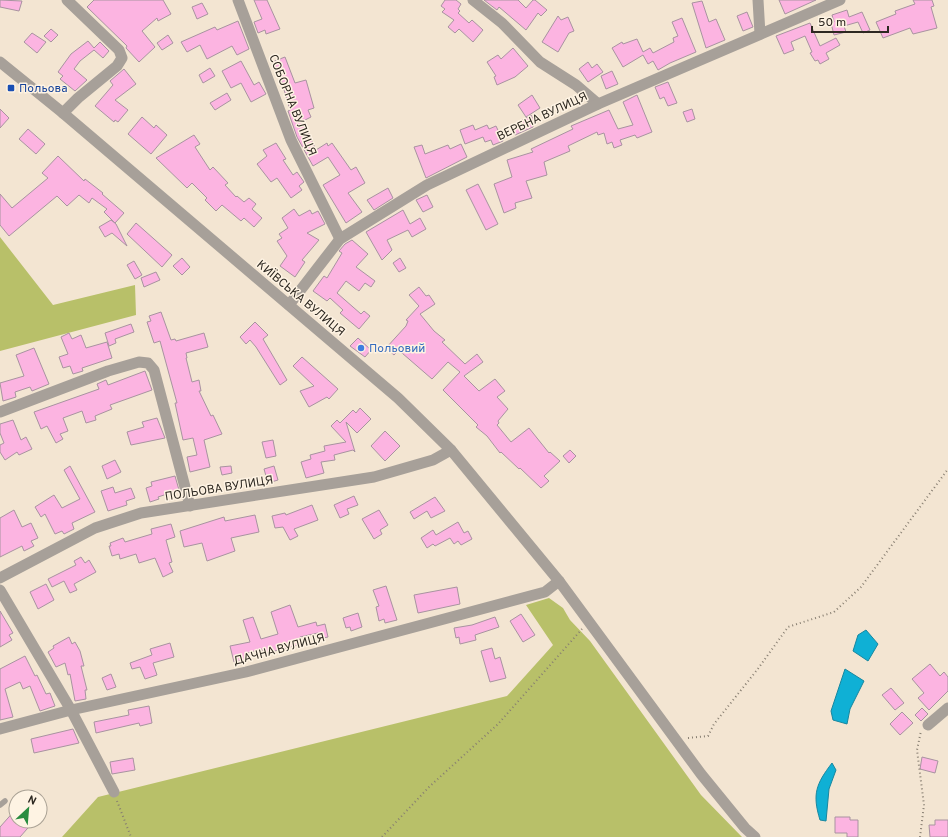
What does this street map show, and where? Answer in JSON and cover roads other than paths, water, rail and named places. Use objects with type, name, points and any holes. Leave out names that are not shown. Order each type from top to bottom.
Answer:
[{"type":"street","points":[[63,113],[78,98],[117,66],[122,58],[119,50],[67,0]]},
{"type":"street","name":"СОБОРНА ВУЛИЦЯ","points":[[238,0],[291,140],[340,239]]},
{"type":"street","points":[[473,0],[502,23],[540,62],[576,85],[598,104]]},
{"type":"street","points":[[758,0],[760,34]]},
{"type":"street","name":"ВЕРБНА ВУЛИЦЯ","points":[[289,305],[340,239],[427,185],[598,104],[840,0]]},
{"type":"street","name":"КИЇВСЬКА ВУЛИЦЯ","points":[[0,62],[63,113],[398,398],[451,450],[560,580],[701,774],[745,828],[755,837]]},
{"type":"street","points":[[0,412],[108,371],[139,362],[148,363],[154,370],[190,506]]},
{"type":"street","name":"ПОЛЬОВА ВУЛИЦЯ","points":[[0,578],[95,528],[141,513],[374,477],[433,460],[451,450]]},
{"type":"street","name":"ДАЧНА ВУЛИЦЯ","points":[[0,729],[71,710],[246,672],[545,592],[560,580]]},
{"type":"street","points":[[0,590],[71,710],[114,792]]},
{"type":"street","points":[[928,725],[948,708]]},
{"type":"water","points":[[866,630],[878,644],[868,661],[853,651],[858,635]]},
{"type":"water","points":[[845,669],[864,681],[850,709],[847,724],[833,720],[831,711]]},
{"type":"water","points":[[832,763],[836,770],[829,789],[826,821],[820,820],[816,796],[819,783]]},
{"type":"place","name":"Польова","points":[[11,88]]},
{"type":"place","name":"Польовий","points":[[361,348]]}]
